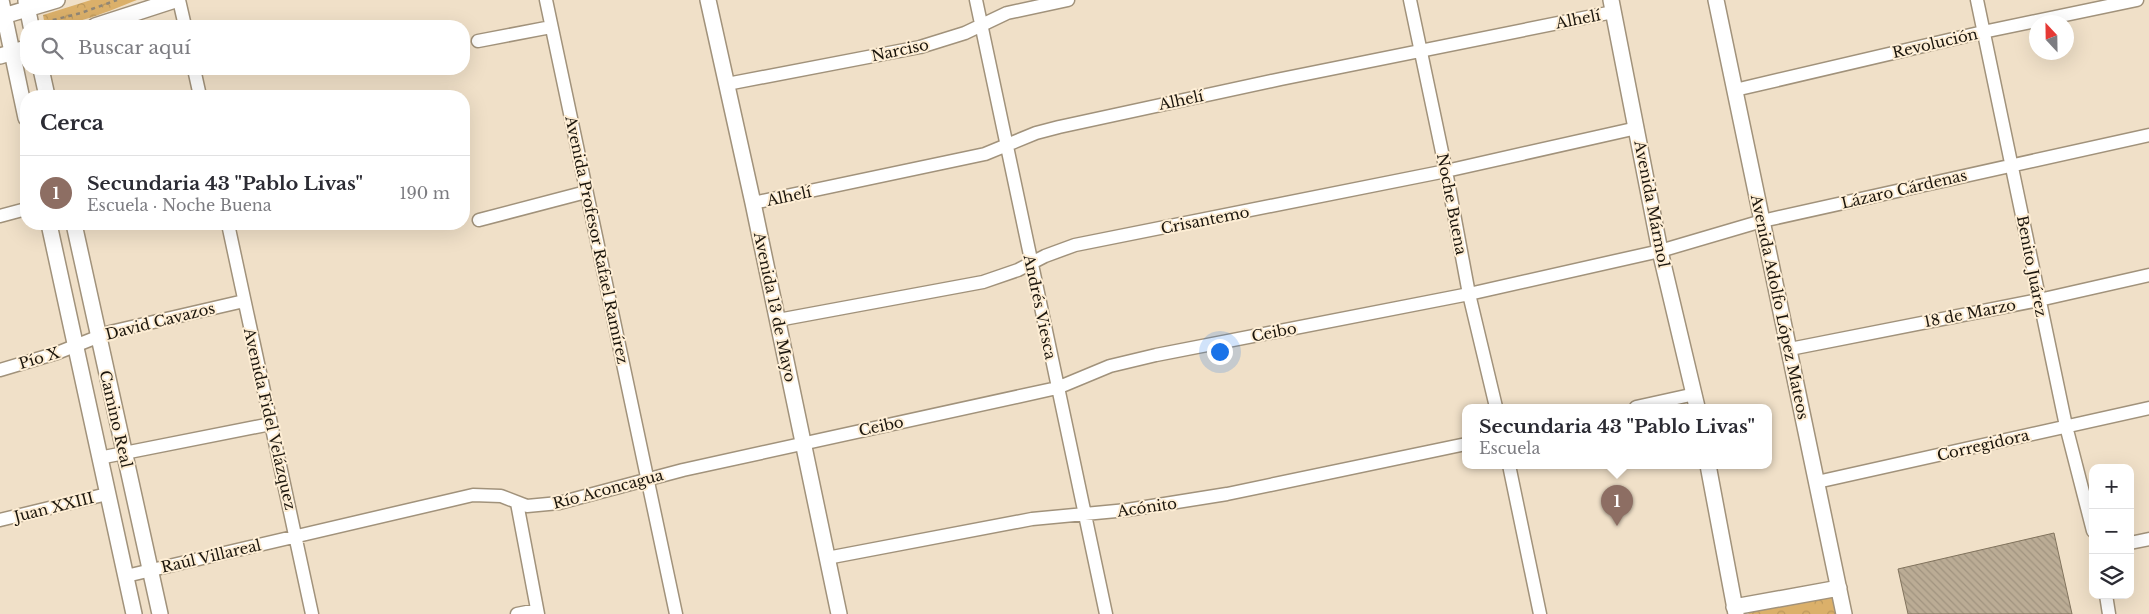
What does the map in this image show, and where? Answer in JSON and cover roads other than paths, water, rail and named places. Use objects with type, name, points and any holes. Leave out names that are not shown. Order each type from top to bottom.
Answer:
[{"type":"street","points":[[1,0],[2,16],[13,52],[20,90]]},
{"type":"street","points":[[2,16],[27,4],[57,0]]},
{"type":"street","points":[[113,20],[175,0]]},
{"type":"street","points":[[179,0],[184,20]]},
{"type":"street","name":"Avenida Profesor Rafael Ramírez","points":[[546,0],[676,614]]},
{"type":"street","name":"Avenida 13 de Mayo","points":[[708,0],[778,320],[839,614]]},
{"type":"street","name":"Andrés Viesca","points":[[976,0],[1106,614]]},
{"type":"street","name":"Narciso","points":[[727,84],[920,47],[947,40],[982,26],[1007,13],[1068,0]]},
{"type":"street","name":"Noche Buena","points":[[1410,0],[1446,171],[1469,294],[1495,404]]},
{"type":"street","name":"Avenida Adolfo López Mateos","points":[[1716,0],[1844,614]]},
{"type":"street","name":"Benito Juárez","points":[[1977,0],[2066,426],[2089,515]]},
{"type":"street","name":"Revolución","points":[[1735,90],[1984,32],[2137,0]]},
{"type":"street","points":[[27,4],[36,20]]},
{"type":"street","name":"Alhelí","points":[[753,203],[986,154],[1036,133],[1060,127],[1420,50],[1612,6]]},
{"type":"street","name":"Avenida Mármol","points":[[1612,6],[1660,251],[1696,401]]},
{"type":"street","points":[[478,41],[552,27]]},
{"type":"street","points":[[42,75],[46,90]]},
{"type":"street","points":[[195,75],[199,90]]},
{"type":"street","name":"Crisantemo","points":[[778,320],[982,282],[1018,270],[1031,262],[1075,245],[1446,171],[1637,128]]},
{"type":"street","name":"Lázaro Cárdenas","points":[[1660,251],[1762,221],[2149,135]]},
{"type":"street","points":[[479,220],[586,192]]},
{"type":"street","points":[[0,216],[20,211]]},
{"type":"street","name":"Camino Real","points":[[50,230],[134,614]]},
{"type":"street","name":"Camino Real","points":[[75,230],[160,614]]},
{"type":"street","name":"Avenida Fidel Velázquez","points":[[229,230],[297,536],[312,614]]},
{"type":"street","name":"Ceibo","points":[[803,444],[1057,388],[1110,366],[1156,355],[1469,294],[1660,251]]},
{"type":"street","name":"18 de Marzo","points":[[1790,349],[2039,300],[2149,275]]},
{"type":"street","name":"David Cavazos","points":[[76,345],[144,323],[244,301]]},
{"type":"street","name":"Pío X","points":[[0,370],[57,354],[76,345]]},
{"type":"street","points":[[1666,404],[1696,401]]},
{"type":"street","name":"Corregidora","points":[[1817,482],[2149,408]]},
{"type":"street","points":[[99,458],[271,424]]},
{"type":"street","name":"Río Aconcagua","points":[[297,536],[473,495],[501,496],[517,504],[542,506],[559,503],[648,479],[803,444]]},
{"type":"street","name":"Acónito","points":[[827,558],[1008,523],[1127,510],[1227,494],[1462,445]]},
{"type":"street","points":[[1510,469],[1540,614]]},
{"type":"street","points":[[1709,469],[1735,610],[1839,588]]},
{"type":"street","name":"Juan XXIII","points":[[0,520],[107,494]]},
{"type":"street","points":[[517,504],[538,612],[517,614]]},
{"type":"street","name":"Raúl Villareal","points":[[126,576],[297,536]]},
{"type":"street","points":[[2134,542],[2149,539]]},
{"type":"street","points":[[2107,599],[2109,614]]},
{"type":"place","name":"Secundaria 43 \"Pablo Livas\"","points":[[1617,526]]}]
